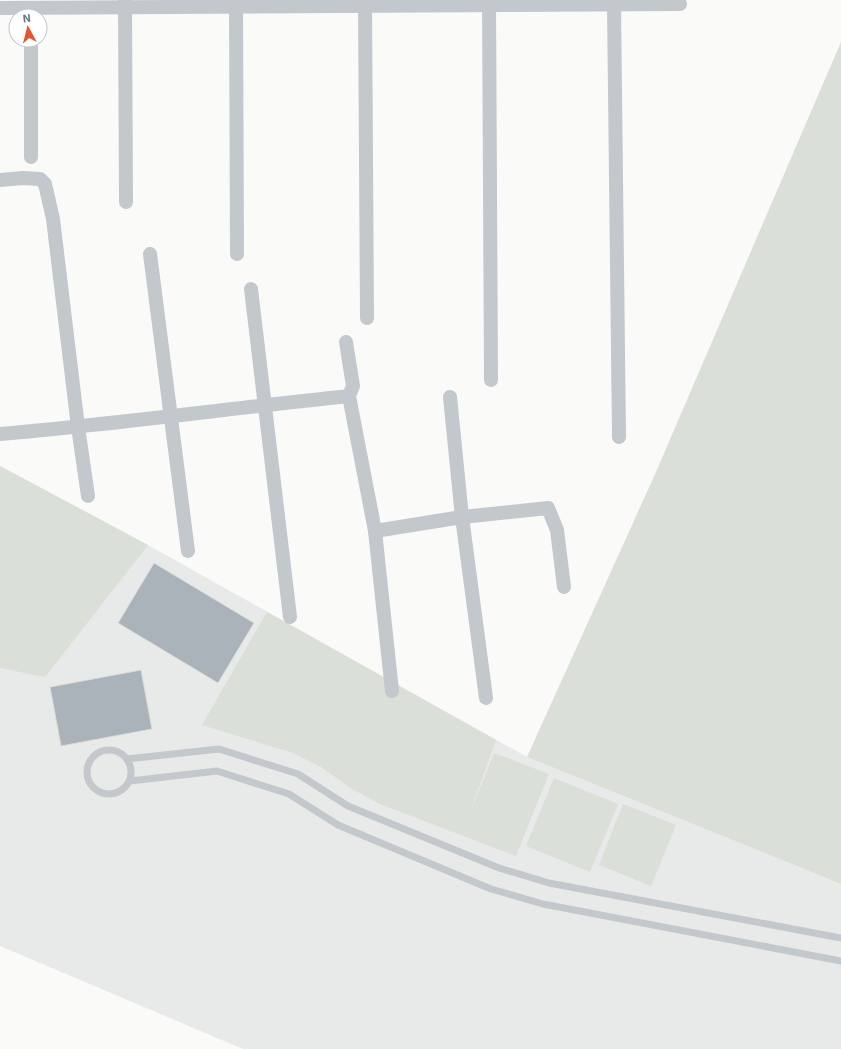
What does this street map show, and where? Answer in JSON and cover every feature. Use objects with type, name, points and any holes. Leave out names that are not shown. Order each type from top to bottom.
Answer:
[{"type":"street","points":[[236,3],[237,254]]},
{"type":"street","points":[[30,8],[125,4],[236,3],[680,4]]},
{"type":"street","points":[[365,3],[367,318]]},
{"type":"street","points":[[489,3],[491,380]]},
{"type":"street","points":[[125,4],[126,202]]},
{"type":"street","points":[[614,5],[619,437]]},
{"type":"street","points":[[31,48],[31,157]]},
{"type":"street","points":[[0,180],[23,178],[40,179],[45,184],[52,219],[88,496]]},
{"type":"street","points":[[150,254],[188,551]]},
{"type":"street","points":[[251,290],[290,617]]},
{"type":"street","points":[[346,342],[352,386],[349,396],[375,531],[392,691]]},
{"type":"street","points":[[0,434],[78,427],[265,404],[349,396]]},
{"type":"street","points":[[450,397],[462,517],[486,698]]},
{"type":"street","points":[[375,531],[462,517],[548,508],[557,530],[564,587]]},
{"type":"lane","points":[[107,749],[115,750],[122,753],[128,759],[132,773],[126,787],[120,792],[104,794],[91,786],[87,779],[86,771],[88,763],[99,751],[107,749]]},
{"type":"lane","points":[[128,759],[220,749],[298,774],[348,806],[499,868],[549,883],[841,938]]},
{"type":"lane","points":[[130,780],[217,771],[289,794],[338,825],[491,889],[543,904],[841,961]]},
{"type":"shaded area","points":[[841,42],[841,884],[527,757],[656,472]]},
{"type":"shaded area","points":[[0,466],[148,545],[527,757],[841,884],[841,1049],[243,1049],[0,946]]},
{"type":"shaded area","points":[[0,466],[148,545],[45,677],[0,668]]},
{"type":"shaded area","points":[[267,612],[496,740],[468,818],[494,753],[549,774],[516,856],[380,804],[352,789],[321,767],[293,753],[202,725]]},
{"type":"shaded area","points":[[554,778],[618,804],[590,872],[526,846]]},
{"type":"shaded area","points":[[623,804],[676,825],[651,886],[599,865]]},
{"type":"building","points":[[154,563],[254,623],[218,683],[118,623]]},
{"type":"building","points":[[141,670],[152,729],[61,746],[50,687]]}]
